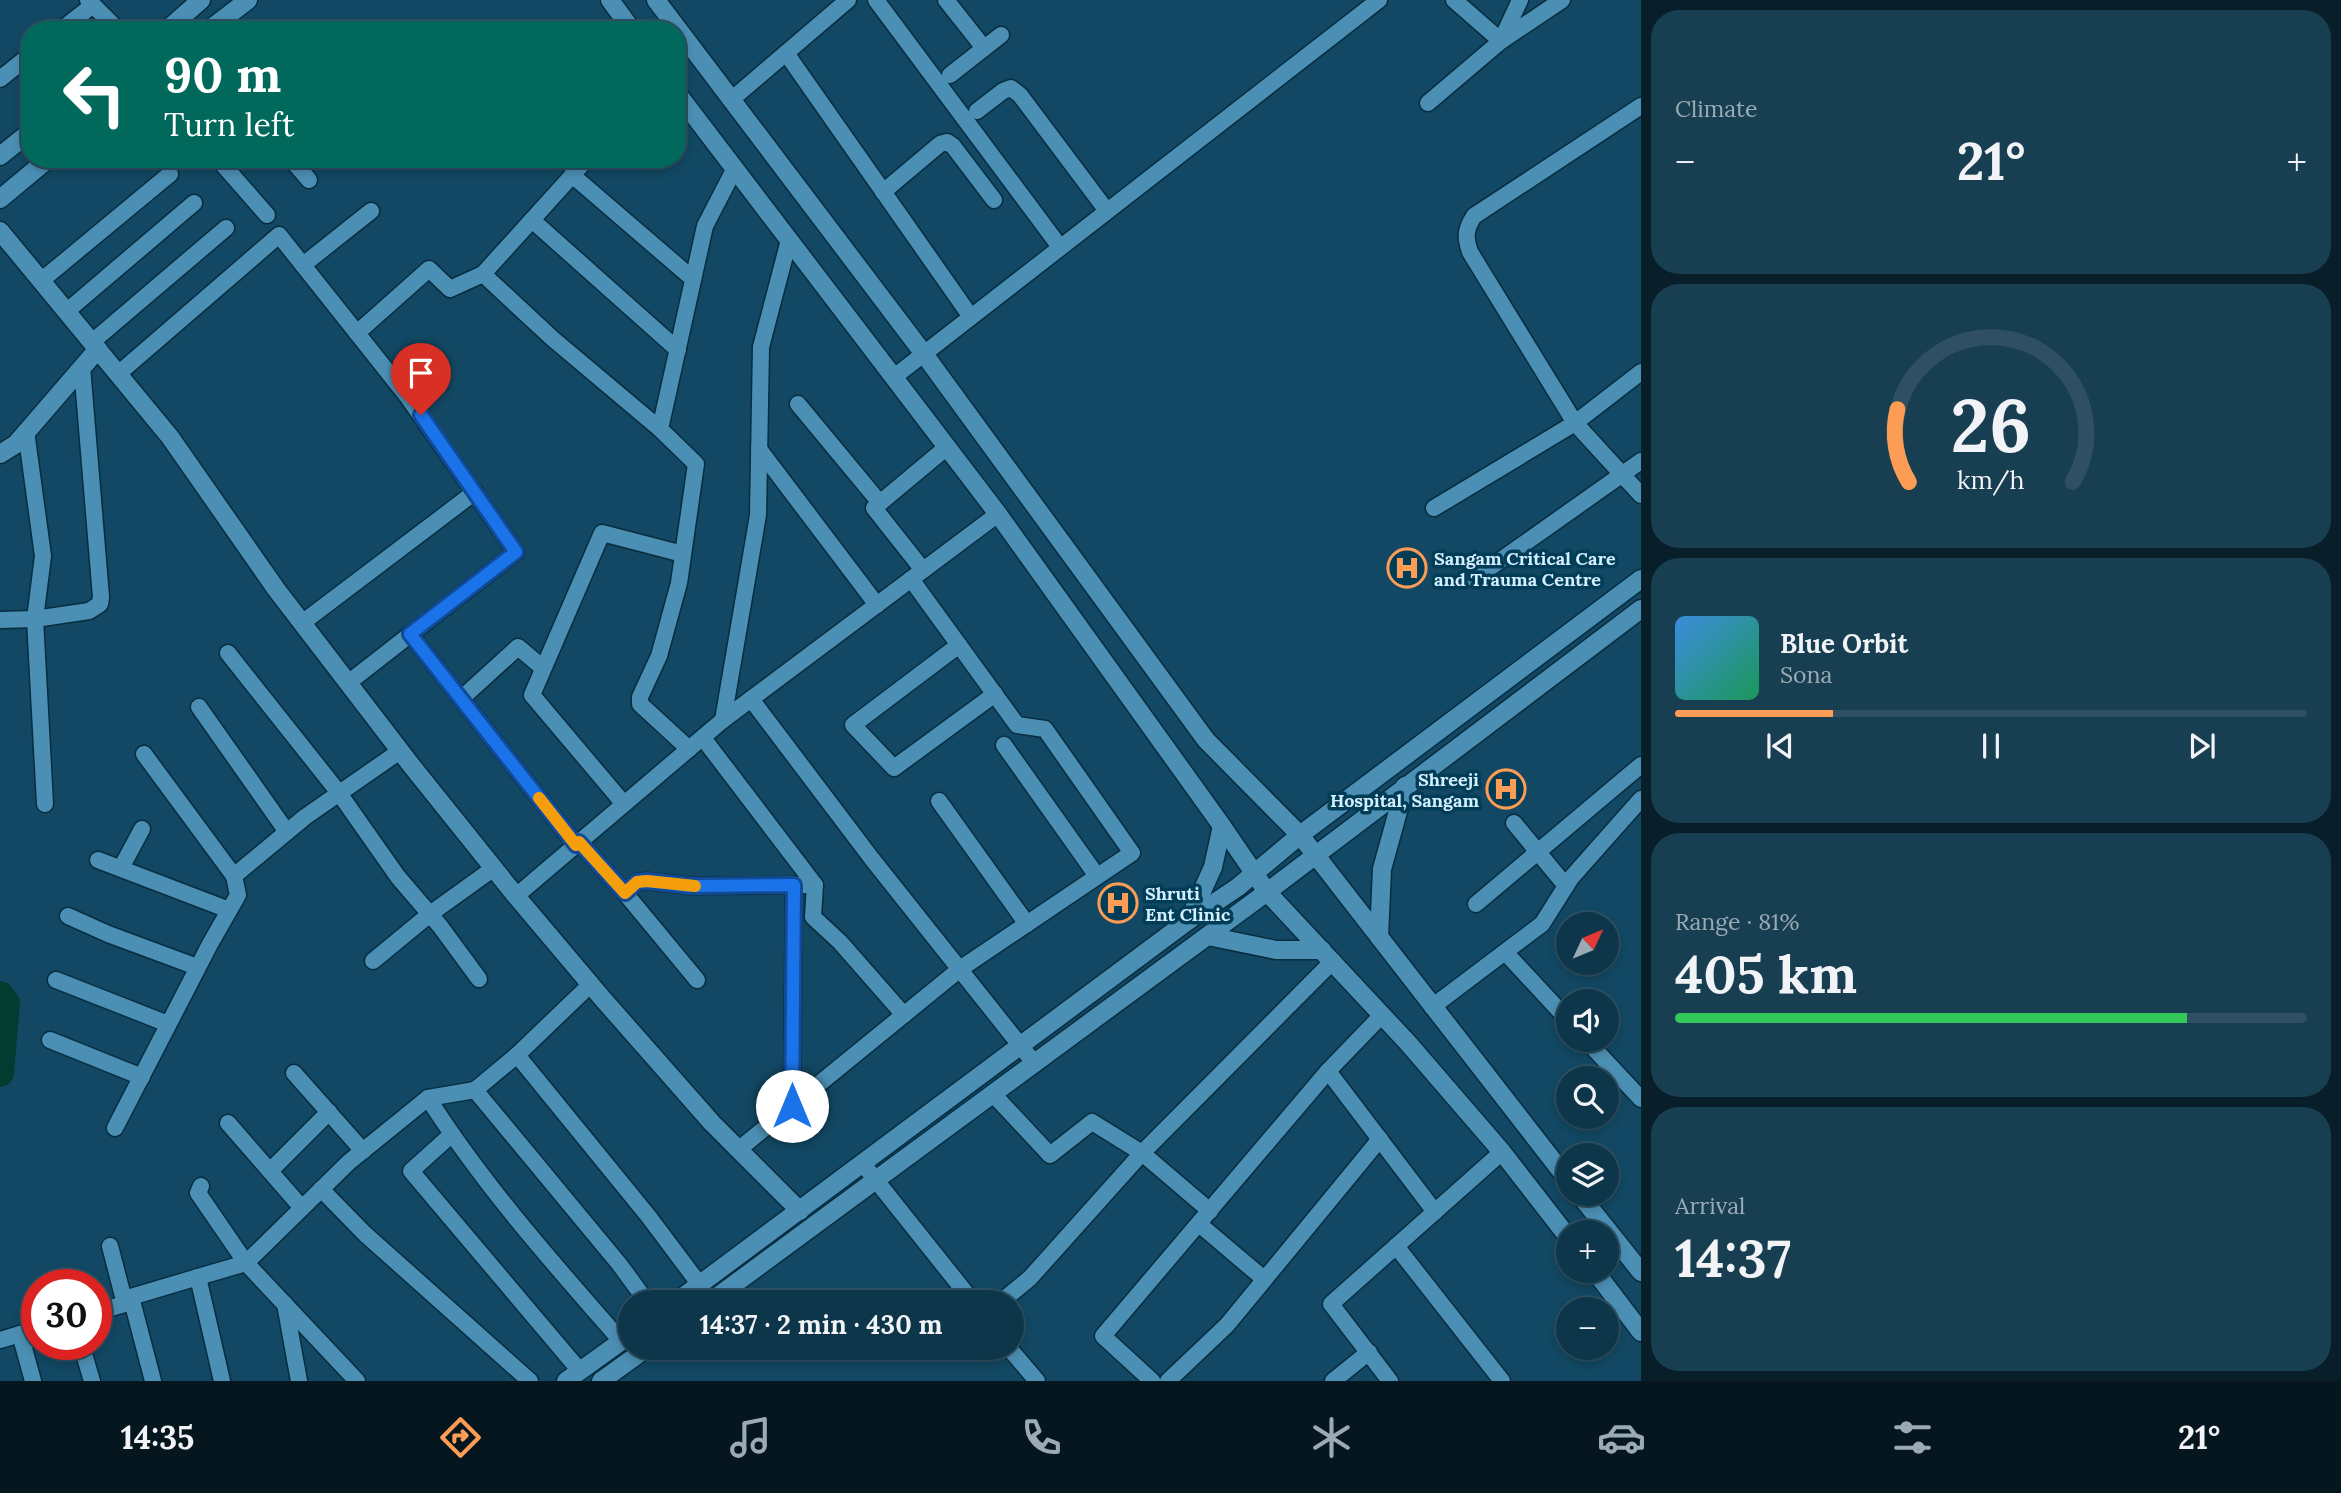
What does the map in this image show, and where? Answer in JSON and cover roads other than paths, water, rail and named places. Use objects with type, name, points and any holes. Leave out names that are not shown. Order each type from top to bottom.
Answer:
[{"type":"street","points":[[176,21],[201,0]]},
{"type":"street","points":[[221,21],[248,0]]},
{"type":"street","points":[[610,0],[625,21]]},
{"type":"street","points":[[656,0],[672,21]]},
{"type":"street","points":[[731,100],[848,0]]},
{"type":"street","points":[[876,0],[1060,247]]},
{"type":"street","points":[[946,0],[984,48]]},
{"type":"street","points":[[894,377],[1379,0]]},
{"type":"street","points":[[1454,0],[1501,41]]},
{"type":"street","points":[[1501,41],[1520,0]]},
{"type":"street","points":[[1428,103],[1501,41],[1562,0]]},
{"type":"street","points":[[70,21],[90,2],[109,21]]},
{"type":"street","points":[[950,75],[1001,35]]},
{"type":"street","points":[[686,40],[924,354],[1206,740],[1300,835],[1556,1165]]},
{"type":"street","points":[[786,53],[971,317]]},
{"type":"street","points":[[0,79],[21,62]]},
{"type":"street","points":[[977,111],[1011,88],[1020,95],[1107,211]]},
{"type":"street","points":[[686,104],[998,514],[1267,892],[1382,1016],[1502,1153],[1556,1222]]},
{"type":"street","points":[[1641,106],[1474,216],[1466,229],[1470,252],[1575,423],[1641,495]]},
{"type":"street","points":[[1,150],[21,137]]},
{"type":"street","points":[[883,192],[940,144],[947,142],[953,146],[994,200]]},
{"type":"street","points":[[0,199],[37,168]]},
{"type":"street","points":[[226,168],[267,215]]},
{"type":"street","points":[[299,168],[309,180]]},
{"type":"street","points":[[357,333],[429,270],[450,289],[483,274],[579,168]]},
{"type":"street","points":[[660,429],[705,226],[735,168]]},
{"type":"street","points":[[42,280],[170,174]]},
{"type":"street","points":[[572,175],[693,279]]},
{"type":"street","points":[[67,311],[194,203]]},
{"type":"street","points":[[303,265],[371,211]]},
{"type":"street","points":[[532,220],[678,350]]},
{"type":"street","points":[[0,454],[16,444],[82,367],[95,345],[226,228]]},
{"type":"street","points":[[0,231],[170,437],[302,623],[400,751],[516,895],[591,985],[738,1150],[800,1211]]},
{"type":"street","points":[[118,374],[279,235],[407,396],[516,552],[348,683]]},
{"type":"street","points":[[723,720],[758,515],[761,348],[789,240]]},
{"type":"street","points":[[483,274],[553,339],[660,429],[696,464],[679,583],[659,656],[640,697],[640,704],[689,749]]},
{"type":"street","points":[[0,620],[35,619],[89,611],[100,604],[82,367]]},
{"type":"street","points":[[1434,508],[1575,423],[1641,372]]},
{"type":"street","points":[[798,404],[880,503]]},
{"type":"street","points":[[26,432],[43,556],[35,619],[45,804]]},
{"type":"street","points":[[738,1150],[960,969],[1132,853],[1045,729],[1017,725],[959,645],[874,508],[947,447]]},
{"type":"street","points":[[759,449],[877,605]]},
{"type":"street","points":[[1474,579],[1641,461]]},
{"type":"street","points":[[302,623],[475,492]]},
{"type":"street","points":[[516,895],[723,720],[998,514]]},
{"type":"street","points":[[624,804],[531,695],[602,533],[683,554]]},
{"type":"street","points":[[692,1290],[1218,901],[1300,835],[1641,579]]},
{"type":"street","points":[[727,1290],[1267,892],[1641,608]]},
{"type":"street","points":[[410,634],[578,844],[625,893],[697,980]]},
{"type":"street","points":[[959,645],[853,725],[894,768],[995,694]]},
{"type":"street","points":[[462,698],[518,647],[543,668]]},
{"type":"street","points":[[228,653],[339,793],[398,877],[480,979]]},
{"type":"street","points":[[751,699],[872,859],[1035,1064]]},
{"type":"street","points":[[199,707],[287,832]]},
{"type":"street","points":[[703,737],[815,885],[813,917],[840,942],[904,1015]]},
{"type":"street","points":[[1004,745],[1097,876]]},
{"type":"street","points":[[234,876],[287,832],[400,751]]},
{"type":"street","points":[[115,1128],[197,967],[238,895],[234,876],[144,754]]},
{"type":"street","points":[[1476,904],[1641,765]]},
{"type":"street","points":[[1378,937],[1382,869],[1405,786]]},
{"type":"street","points":[[1432,1007],[1542,924],[1566,886],[1641,799]]},
{"type":"street","points":[[939,801],[1027,924]]},
{"type":"street","points":[[1514,823],[1566,886]]},
{"type":"street","points":[[1189,920],[1213,867],[1222,826]]},
{"type":"street","points":[[121,868],[142,830]]},
{"type":"street","points":[[98,860],[229,910]]},
{"type":"street","points":[[373,961],[430,914],[494,868]]},
{"type":"street","points":[[625,893],[637,882],[647,881],[691,886],[815,885]]},
{"type":"street","points":[[792,1106],[794,885]]},
{"type":"street","points":[[68,916],[197,967]]},
{"type":"street","points":[[1208,936],[1276,950],[1327,956]]},
{"type":"street","points":[[1505,952],[1556,1007]]},
{"type":"street","points":[[1016,1290],[1030,1278],[1142,1153],[1327,956]]},
{"type":"street","points":[[56,980],[169,1024]]},
{"type":"street","points":[[129,1303],[131,1297],[246,1264],[321,1189],[428,1098],[475,1090],[517,1055],[591,985]]},
{"type":"street","points":[[1152,1381],[1103,1336],[1328,1071],[1382,1016]]},
{"type":"street","points":[[51,1040],[142,1077]]},
{"type":"street","points":[[1597,1052],[1641,1099]]},
{"type":"street","points":[[517,1055],[700,1284]]},
{"type":"street","points":[[1328,1071],[1435,1212]]},
{"type":"street","points":[[294,1073],[363,1151]]},
{"type":"street","points":[[475,1090],[639,1290]]},
{"type":"street","points":[[994,1095],[1050,1155],[1092,1122],[1142,1153],[1264,1279]]},
{"type":"street","points":[[428,1098],[452,1135],[546,1255],[618,1330]]},
{"type":"street","points":[[270,1171],[328,1112]]},
{"type":"street","points":[[228,1123],[302,1208]]},
{"type":"street","points":[[452,1135],[411,1171],[573,1376],[618,1344]]},
{"type":"street","points":[[1168,1381],[1227,1325],[1380,1139]]},
{"type":"street","points":[[1390,1381],[1331,1304],[1502,1153]]},
{"type":"street","points":[[863,1164],[963,1290]]},
{"type":"street","points":[[201,1186],[198,1194],[246,1264],[357,1381]]},
{"type":"street","points":[[321,1189],[365,1234],[530,1381]]},
{"type":"street","points":[[1589,1206],[1641,1272]]},
{"type":"street","points":[[110,1246],[153,1381]]},
{"type":"street","points":[[1396,1246],[1503,1381]]},
{"type":"street","points":[[198,1277],[222,1381]]},
{"type":"street","points":[[1604,1283],[1641,1332]]},
{"type":"street","points":[[112,1308],[129,1303]]},
{"type":"street","points":[[285,1304],[299,1381]]},
{"type":"street","points":[[0,1340],[20,1334],[33,1381]]},
{"type":"street","points":[[1333,1381],[1368,1352]]},
{"type":"street","points":[[86,1360],[92,1381]]},
{"type":"street","points":[[601,1381],[630,1360]]},
{"type":"street","points":[[1020,1360],[1037,1381]]},
{"type":"waterway","points":[[0,995],[6,1003],[0,1073]]},
{"type":"place","name":"Sangam Critical Care and Trauma Centre","points":[[1407,568]]},
{"type":"place","name":"Shreeji Hospital, Sangam","points":[[1506,789]]},
{"type":"place","name":"Shruti Ent Clinic","points":[[1118,903]]}]
